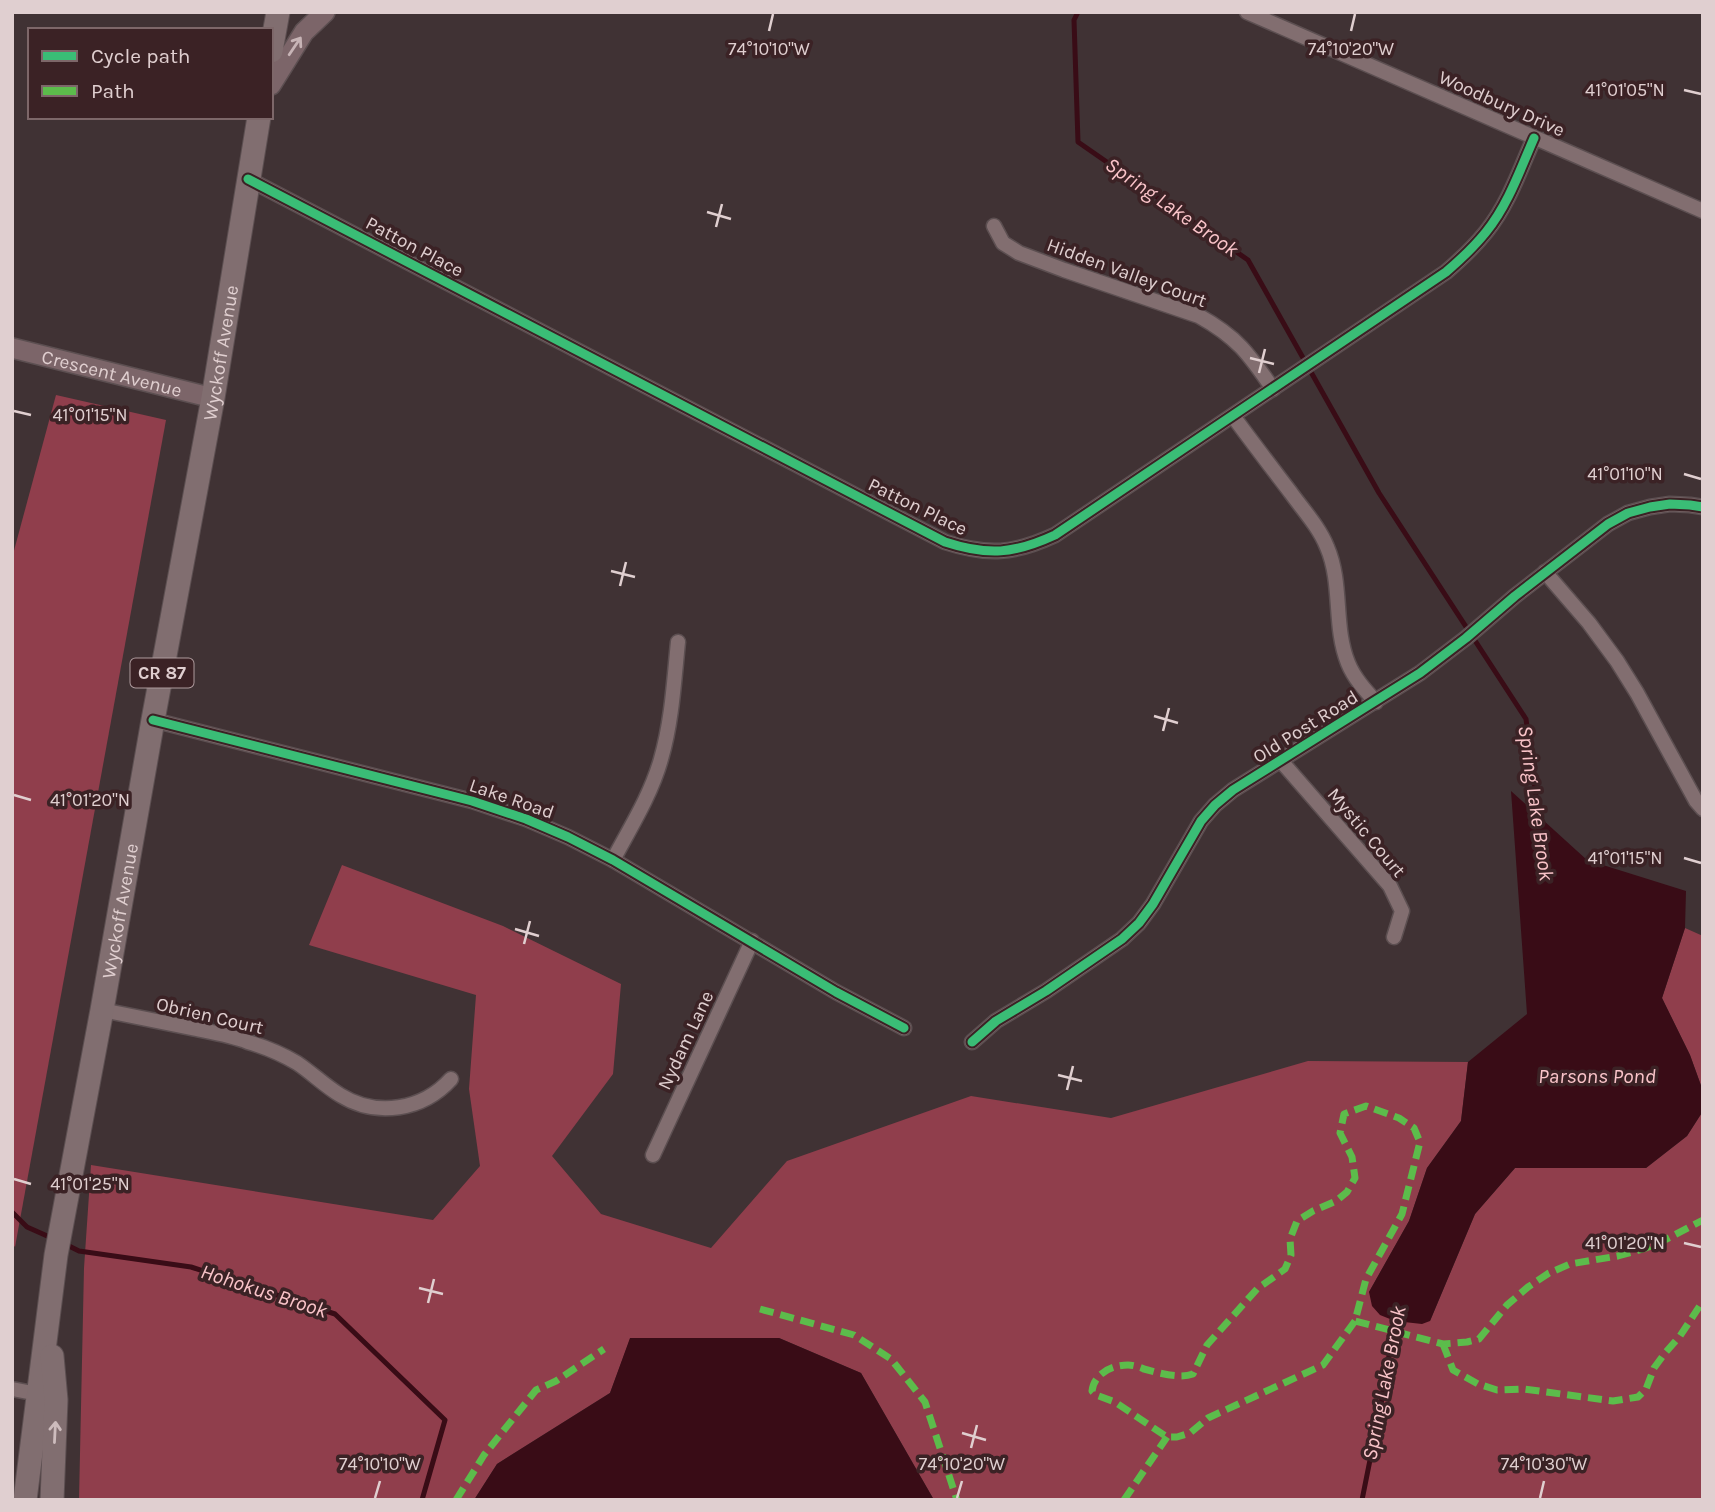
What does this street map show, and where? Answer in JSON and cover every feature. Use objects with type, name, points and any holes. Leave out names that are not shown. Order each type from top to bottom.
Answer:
[{"type":"main road","points":[[273,40],[278,12]]},
{"type":"main road","name":"Wyckoff Avenue","points":[[25,1500],[61,1227],[213,398],[259,119]]},
{"type":"main road","points":[[49,1322],[56,1400],[52,1500]]},
{"type":"street","points":[[273,82],[304,32],[325,12]]},
{"type":"street","name":"Woodbury Drive","points":[[1247,12],[1703,211]]},
{"type":"street","name":"Patton Place","points":[[248,179],[945,542],[992,552],[1016,550],[1055,535],[1446,272],[1467,254],[1487,230],[1504,204],[1534,138]]},
{"type":"street","name":"Hidden Valley Court","points":[[994,226],[1003,243],[1019,253],[1199,316],[1219,327],[1245,351],[1273,389]]},
{"type":"street","name":"Crescent Avenue","points":[[12,348],[213,398]]},
{"type":"street","points":[[1233,416],[1312,520],[1328,548],[1335,572],[1342,644],[1356,679],[1376,702]]},
{"type":"street","name":"Old Post Road","points":[[972,1042],[996,1021],[1046,991],[1122,939],[1139,923],[1201,821],[1233,790],[1376,702],[1443,656],[1608,524],[1628,513],[1650,507],[1670,504],[1703,507]]},
{"type":"street","points":[[1545,572],[1590,623],[1617,661],[1703,809]]},
{"type":"street","points":[[613,860],[650,789],[661,760],[668,730],[678,642]]},
{"type":"street","name":"Lake Road","points":[[153,720],[472,801],[526,819],[613,860],[828,988],[904,1028]]},
{"type":"street","name":"Mystic Court","points":[[1281,761],[1390,886],[1402,911],[1394,937]]},
{"type":"street","name":"Nydam Lane","points":[[653,1155],[752,942]]},
{"type":"street","name":"Obrien Court","points":[[102,1010],[237,1038],[268,1048],[297,1063],[339,1094],[373,1108],[393,1109],[412,1105],[429,1097],[452,1079]]},
{"type":"street","points":[[12,1389],[38,1394]]},
{"type":"shaded area","points":[[56,395],[166,420],[15,1247],[12,1243],[12,558]]},
{"type":"shaded area","points":[[342,865],[503,926],[621,984],[613,1074],[552,1156],[601,1214],[711,1248],[787,1161],[971,1096],[1111,1118],[1308,1061],[1468,1062],[1461,1121],[1427,1168],[1409,1221],[1369,1292],[1430,1321],[1475,1214],[1515,1168],[1646,1168],[1687,1136],[1703,1111],[1703,1500],[934,1500],[861,1373],[779,1338],[630,1339],[610,1393],[497,1464],[474,1500],[79,1500],[84,1268],[91,1165],[433,1220],[480,1166],[469,1089],[476,995],[309,945]]},
{"type":"shaded area","points":[[1685,928],[1703,936],[1703,1091],[1690,1055],[1662,998]]},
{"type":"water","name":"Parsons Pond","points":[[1511,791],[1587,860],[1686,891],[1685,928],[1662,998],[1690,1055],[1703,1091],[1703,1111],[1687,1136],[1646,1168],[1515,1168],[1475,1214],[1430,1321],[1422,1324],[1395,1321],[1380,1315],[1372,1306],[1369,1292],[1409,1221],[1427,1168],[1461,1121],[1468,1062],[1527,1014]]},
{"type":"water","points":[[630,1338],[779,1338],[861,1373],[934,1500],[474,1500],[497,1464],[610,1393]]},
{"type":"waterway","name":"Spring Lake Brook","points":[[1078,12],[1074,20],[1078,142],[1248,260],[1379,493],[1526,719],[1539,821]]},
{"type":"waterway","name":"Hohokus Brook","points":[[12,1212],[27,1227],[54,1239]]},
{"type":"waterway","name":"Hohokus Brook","points":[[63,1243],[79,1251],[191,1267],[335,1314],[445,1420],[422,1500]]},
{"type":"waterway","name":"Spring Lake Brook","points":[[1362,1500],[1396,1314]]},
{"type":"marked path","points":[[1355,1321],[1323,1365],[1208,1418],[1190,1433],[1177,1437],[1167,1437],[1115,1402],[1092,1391],[1100,1375],[1122,1365],[1175,1376],[1193,1374],[1207,1345],[1257,1289],[1285,1269],[1291,1255],[1290,1239],[1297,1221],[1336,1201],[1347,1192],[1355,1178],[1352,1157],[1340,1133],[1344,1114],[1366,1106],[1399,1118],[1414,1128],[1420,1142],[1402,1214],[1366,1279],[1355,1321],[1443,1344],[1479,1339],[1507,1305],[1549,1273],[1570,1264],[1643,1249],[1703,1220]]},
{"type":"marked path","points":[[1443,1344],[1453,1370],[1478,1384],[1497,1390],[1524,1389],[1613,1401],[1638,1397],[1646,1389],[1654,1368],[1703,1301]]},
{"type":"marked path","points":[[760,1309],[854,1335],[891,1359],[925,1402],[957,1500]]},
{"type":"marked path","points":[[456,1500],[484,1455],[536,1390],[556,1381],[604,1349]]},
{"type":"marked path","points":[[1124,1500],[1167,1437]]},
{"type":"cycle path","points":[[248,179],[945,542],[975,549],[1001,551],[1027,546],[1055,535],[1446,272],[1472,248],[1494,222],[1513,187],[1534,138]]},
{"type":"cycle path","points":[[972,1042],[996,1021],[1046,991],[1122,939],[1139,923],[1201,821],[1233,790],[1420,673],[1608,524],[1628,513],[1650,507],[1670,504],[1703,507]]},
{"type":"cycle path","points":[[153,720],[472,801],[526,819],[613,860],[836,992],[904,1028]]}]
